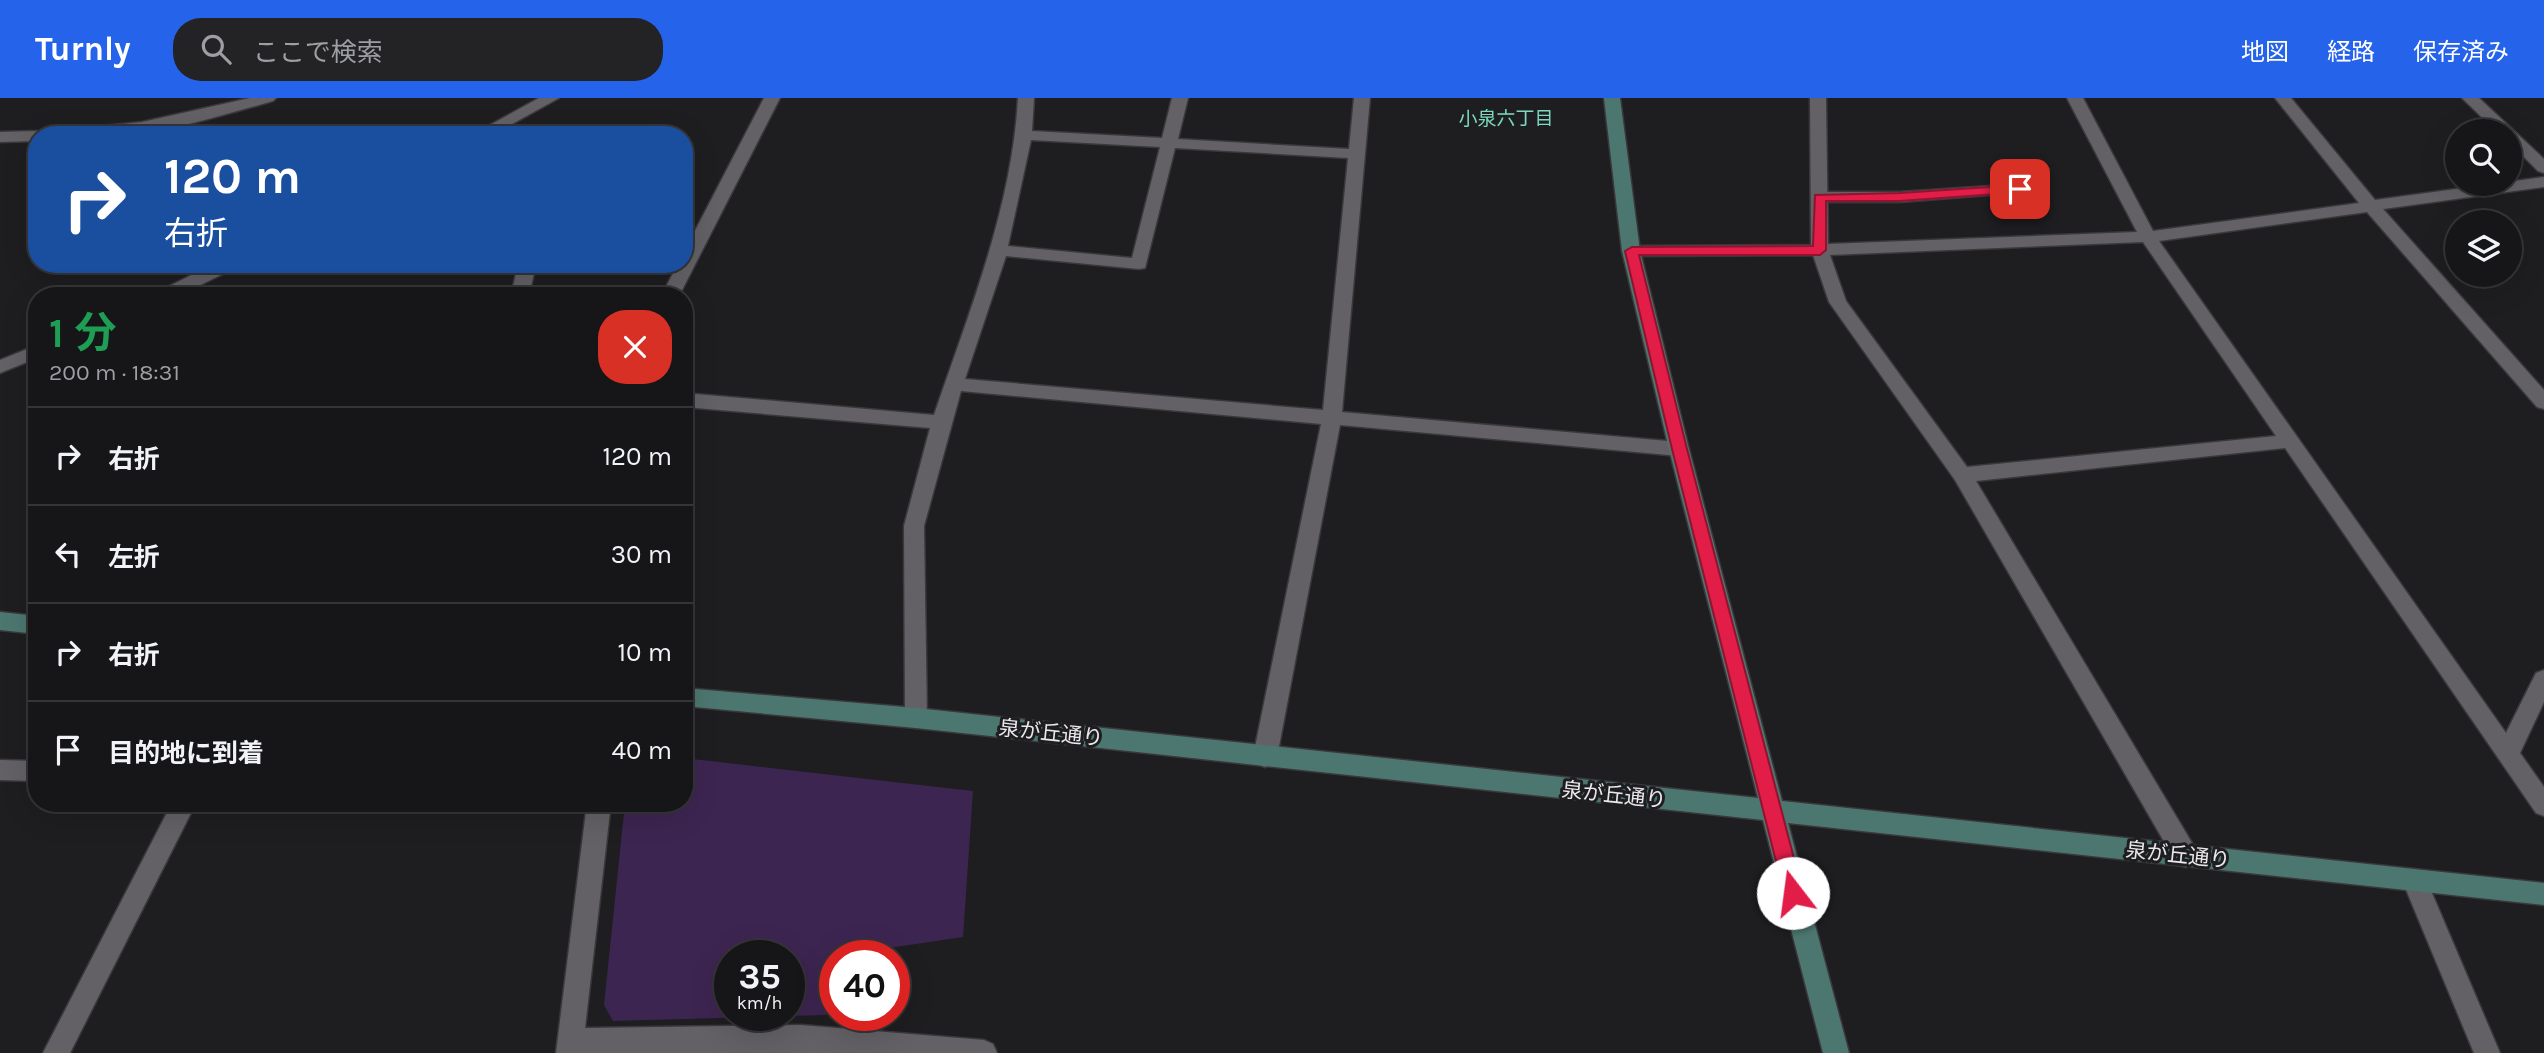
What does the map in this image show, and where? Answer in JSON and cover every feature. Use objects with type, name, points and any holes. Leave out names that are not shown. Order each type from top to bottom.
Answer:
[{"type":"street","points":[[143,126],[210,114],[268,98]]},
{"type":"street","points":[[506,98],[510,118]]},
{"type":"street","points":[[496,126],[551,98]]},
{"type":"street","points":[[693,251],[772,98]]},
{"type":"street","points":[[916,719],[914,526],[941,422],[999,250],[1024,135],[1026,98]]},
{"type":"street","points":[[999,250],[1139,264],[1180,98]]},
{"type":"street","points":[[1265,757],[1332,417],[1362,98]]},
{"type":"street","points":[[1612,98],[1632,251],[1679,449],[1836,1053]]},
{"type":"street","points":[[1818,98],[1820,250],[1838,302],[1962,475],[2186,856]]},
{"type":"street","points":[[2075,98],[2148,237],[2544,806]]},
{"type":"street","points":[[2283,98],[2371,206],[2544,401]]},
{"type":"street","points":[[2470,98],[2492,119]]},
{"type":"street","points":[[1024,135],[1357,154]]},
{"type":"street","points":[[0,137],[28,136]]},
{"type":"street","points":[[2522,147],[2544,168]]},
{"type":"street","points":[[1632,251],[1820,250],[2148,237],[2544,182]]},
{"type":"street","points":[[1820,197],[1900,197],[2020,189]]},
{"type":"street","points":[[693,224],[708,222]]},
{"type":"street","points":[[182,287],[210,273]]},
{"type":"street","points":[[0,366],[28,355]]},
{"type":"street","points":[[954,384],[1679,449]]},
{"type":"street","points":[[693,401],[941,422]]},
{"type":"street","points":[[1962,475],[2290,441]]},
{"type":"street","points":[[0,621],[28,624]]},
{"type":"street","points":[[2508,754],[2544,679]]},
{"type":"street","name":"泉が丘通り","points":[[693,698],[916,719],[2544,894]]},
{"type":"street","points":[[0,770],[28,771]]},
{"type":"street","points":[[56,1053],[179,812]]},
{"type":"street","points":[[598,812],[570,1047],[747,1046],[801,1038],[984,1053]]},
{"type":"street","points":[[2414,880],[2487,1053]]},
{"type":"shaded area","points":[[693,759],[973,791],[963,937],[910,945],[910,940],[819,940],[819,1015],[805,1016],[805,940],[714,940],[714,1018],[613,1021],[604,1005],[624,812],[693,812]]},
{"type":"district","name":"小泉六丁目","points":[[1506,119]]},
{"type":"route","points":[[1793,893],[1679,449],[1632,251],[1820,250],[1820,197],[1900,197],[2020,189]]}]
